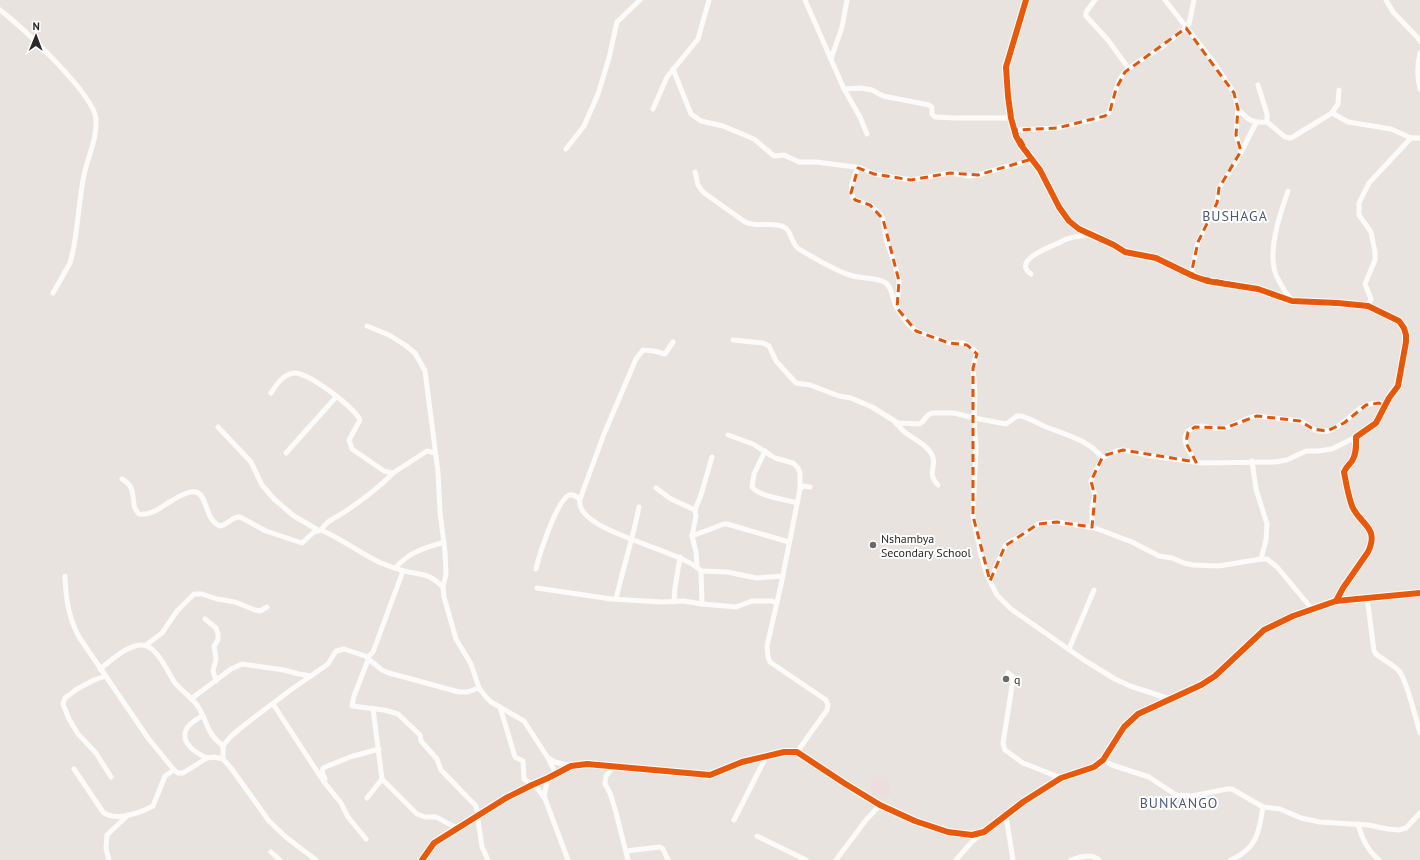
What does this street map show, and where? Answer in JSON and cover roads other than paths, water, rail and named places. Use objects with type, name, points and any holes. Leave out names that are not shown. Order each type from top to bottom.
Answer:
[{"type":"street","points":[[566,149],[584,126],[598,94],[609,58],[617,22],[640,0]]},
{"type":"street","points":[[653,110],[667,77],[698,39],[709,0]]},
{"type":"street","points":[[805,0],[844,89],[860,116],[867,134]]},
{"type":"street","points":[[831,59],[842,27],[847,0]]},
{"type":"street","points":[[1026,0],[1006,67],[1011,118],[1014,130],[1021,145],[1040,170],[1059,208],[1069,221],[1089,235],[1114,245],[1125,252],[1156,258],[1193,276],[1207,280],[1258,289],[1292,301],[1368,306],[1399,321],[1404,328],[1406,335],[1398,386],[1384,406],[1376,423],[1356,437],[1332,449],[1306,451],[1282,461],[1227,463],[1196,462],[1123,450],[1116,451],[1102,458],[1092,481],[1095,496],[1092,507],[1092,527]]},
{"type":"street","points":[[1094,0],[1086,12],[1086,16],[1108,40],[1128,69]]},
{"type":"street","points":[[1164,0],[1212,60],[1234,93],[1238,109],[1236,135],[1241,151]]},
{"type":"street","points":[[1014,130],[1057,128],[1105,116],[1110,111],[1119,80],[1128,69],[1157,50],[1186,28],[1189,24],[1194,0]]},
{"type":"street","points":[[1386,0],[1393,12],[1420,41]]},
{"type":"street","points":[[0,10],[28,34],[67,74],[87,98],[92,106],[96,118],[93,148],[84,173],[73,251],[70,263],[53,293]]},
{"type":"street","points":[[1420,53],[1418,61],[1418,74],[1420,89]]},
{"type":"street","points":[[673,69],[691,114],[695,118],[742,133],[758,141],[774,156],[784,155],[798,162],[816,162],[858,168],[874,174],[911,180],[950,173],[969,176],[978,175],[1016,165],[1030,158]]},
{"type":"street","points":[[1258,85],[1267,114],[1267,122]]},
{"type":"street","points":[[844,89],[861,88],[872,90],[890,98],[929,105],[932,107],[932,114],[934,117],[1011,118]]},
{"type":"street","points":[[1238,109],[1246,117],[1256,123],[1267,122],[1285,137],[1291,138],[1332,113],[1338,104],[1339,90]]},
{"type":"street","points":[[1332,113],[1348,122],[1391,129],[1411,138],[1420,138]]},
{"type":"street","points":[[1193,276],[1192,270],[1198,242],[1217,203],[1219,188],[1236,162],[1256,123]]},
{"type":"street","points":[[1368,306],[1370,299],[1365,284],[1375,260],[1375,252],[1371,232],[1359,215],[1359,203],[1369,183],[1411,138]]},
{"type":"street","points":[[858,168],[851,193],[855,200],[870,205],[880,214],[883,219],[886,239],[899,281],[897,308]]},
{"type":"street","points":[[695,172],[698,185],[703,192],[745,222],[750,224],[767,224],[783,227],[790,233],[792,242],[797,248],[836,270],[854,277],[880,280],[889,286],[893,302],[908,324],[916,331],[949,343],[963,343],[976,352],[973,368],[976,447],[973,516],[981,555],[990,581],[997,595],[1004,602],[1069,649],[1115,679],[1130,686],[1170,699]]},
{"type":"street","points":[[1288,191],[1275,236],[1273,251],[1274,265],[1279,280],[1292,301]]},
{"type":"street","points":[[1031,274],[1028,272],[1026,266],[1033,255],[1068,238],[1089,235]]},
{"type":"street","points":[[367,326],[389,335],[405,345],[415,354],[425,371],[446,563],[443,587],[444,597],[454,634],[471,664],[479,688],[491,702],[524,721],[548,758],[556,774]]},
{"type":"street","points":[[733,340],[763,343],[769,346],[776,361],[796,383],[810,385],[839,396],[851,398],[872,407],[898,423],[919,424],[932,413],[954,413],[1006,424],[1017,416],[1024,417],[1057,431],[1076,437],[1102,458]]},
{"type":"street","points":[[674,342],[665,354],[643,350],[636,359],[600,444],[580,499],[580,507],[590,519],[610,531],[680,557],[699,569],[727,572],[756,578],[782,576]]},
{"type":"street","points":[[271,393],[279,381],[286,376],[298,373],[308,377],[337,396],[360,420],[350,440],[352,449],[384,471],[393,473]]},
{"type":"street","points":[[286,453],[337,396]]},
{"type":"street","points":[[1196,462],[1188,451],[1186,443],[1188,432],[1195,427],[1202,426],[1225,428],[1257,416],[1300,421],[1304,422],[1312,429],[1327,431],[1344,423],[1366,405],[1380,403],[1384,406]]},
{"type":"street","points":[[894,421],[906,433],[922,442],[930,452],[934,459],[932,474],[938,485]]},
{"type":"street","points":[[218,427],[251,462],[262,485],[274,499],[294,516],[319,530],[342,540],[380,562],[403,571],[428,576],[435,579],[443,587]]},
{"type":"street","points":[[728,435],[753,444],[775,458],[793,463],[800,473],[800,489],[767,646],[770,662],[826,700],[828,705],[827,710],[797,752]]},
{"type":"street","points":[[1336,601],[1371,546],[1371,532],[1358,517],[1352,505],[1344,472],[1356,451],[1356,437]]},
{"type":"street","points":[[122,479],[131,487],[134,508],[139,514],[150,513],[182,494],[192,491],[200,495],[214,522],[220,526],[226,525],[236,517],[240,517],[266,531],[302,543],[329,520],[342,514],[365,498],[393,473],[427,451],[433,438]]},
{"type":"street","points":[[427,451],[435,453]]},
{"type":"street","points":[[766,451],[754,474],[752,488],[758,492],[797,503]]},
{"type":"street","points":[[702,604],[699,569],[692,536],[696,516],[695,510],[712,457]]},
{"type":"street","points":[[1252,461],[1256,489],[1267,524],[1266,540],[1261,559]]},
{"type":"street","points":[[800,489],[804,486],[810,487]]},
{"type":"street","points":[[656,488],[671,499],[695,510]]},
{"type":"street","points":[[536,569],[546,537],[563,500],[569,495],[573,495],[580,499]]},
{"type":"street","points":[[616,599],[623,568],[635,529],[639,507]]},
{"type":"street","points":[[990,581],[1005,546],[1038,524],[1044,522],[1057,522],[1092,527],[1132,542],[1159,556],[1172,558],[1193,565],[1219,566],[1267,559],[1278,567],[1312,609]]},
{"type":"street","points":[[692,536],[727,524],[789,542]]},
{"type":"street","points":[[395,568],[409,555],[444,542]]},
{"type":"street","points":[[674,602],[680,557]]},
{"type":"street","points":[[403,571],[373,652],[367,658],[352,705],[353,707],[398,714],[404,718],[420,735],[421,741],[436,757],[441,770],[474,804],[482,847],[488,860]]},
{"type":"street","points":[[64,576],[70,620],[86,649],[148,738],[174,770],[178,773],[187,772],[207,758],[218,757],[223,759],[269,821],[287,838],[316,860]]},
{"type":"street","points":[[538,588],[616,599],[674,602],[684,601],[736,607],[752,601],[777,603]]},
{"type":"street","points":[[1069,649],[1094,590]]},
{"type":"street","points":[[956,860],[970,844],[1023,802],[1061,778],[1094,766],[1103,760],[1124,727],[1131,719],[1138,714],[1201,685],[1215,676],[1264,630],[1293,616],[1336,601],[1420,593]]},
{"type":"street","points":[[146,645],[162,633],[177,611],[194,594],[202,594],[217,599],[235,602],[255,610],[260,610],[267,607]]},
{"type":"street","points":[[1367,597],[1374,651],[1402,676],[1414,710],[1420,733]]},
{"type":"street","points":[[206,619],[216,628],[218,634],[218,640],[214,648],[216,659],[213,670],[216,681]]},
{"type":"street","points":[[100,669],[130,648],[142,644],[146,645],[162,661],[174,682],[196,704],[208,731],[223,746]]},
{"type":"street","points":[[223,759],[223,746],[239,730],[292,688],[328,664],[335,652],[338,650],[344,649],[367,658],[388,673],[459,692],[471,692],[479,688]]},
{"type":"street","points":[[191,699],[231,669],[242,664],[284,670],[311,676]]},
{"type":"street","points":[[1008,673],[1013,677],[1013,680],[1003,743],[1005,750],[1023,763],[1061,778]]},
{"type":"street","points":[[106,676],[94,680],[77,689],[65,698],[63,704],[69,720],[78,734],[96,753],[111,777]]},
{"type":"street","points":[[273,704],[326,785],[341,803],[348,817],[366,839]]},
{"type":"street","points":[[500,707],[515,757],[524,761],[524,779],[541,792],[545,799],[568,860]]},
{"type":"street","points":[[373,709],[382,779],[418,814],[425,817],[436,817],[457,828]]},
{"type":"street","points":[[202,716],[194,721],[186,730],[185,735],[186,740],[192,749],[207,758]]},
{"type":"street","points":[[326,785],[322,772],[323,768],[350,757],[379,749]]},
{"type":"street","points":[[423,859],[434,843],[457,828],[506,798],[571,766],[587,764],[710,775],[742,762],[784,752],[797,752],[844,784],[880,805],[915,821],[948,832],[972,835],[984,832]]},
{"type":"street","points":[[734,820],[767,755]]},
{"type":"street","points":[[548,758],[555,762],[571,766]]},
{"type":"street","points":[[1103,760],[1112,765],[1148,777],[1176,795],[1192,796],[1232,789],[1263,807],[1280,809],[1310,820],[1358,824],[1399,830],[1406,828],[1420,813]]},
{"type":"street","points":[[611,766],[610,771],[606,776],[605,784],[615,809],[626,851],[627,859],[620,860]]},
{"type":"street","points":[[74,769],[103,812],[107,816],[114,817],[128,815],[153,806],[165,776],[174,770]]},
{"type":"street","points":[[545,799],[544,790],[548,778]]},
{"type":"street","points":[[367,798],[382,779]]},
{"type":"street","points":[[836,860],[863,824],[880,805]]},
{"type":"street","points":[[1231,860],[1245,851],[1255,841],[1260,830],[1263,807]]},
{"type":"street","points":[[109,860],[106,848],[107,835],[128,815]]},
{"type":"street","points":[[1006,816],[1013,860]]},
{"type":"street","points":[[1358,824],[1361,835],[1367,847],[1374,856],[1380,860]]},
{"type":"street","points":[[757,836],[806,860]]},
{"type":"street","points":[[626,851],[660,847],[663,849],[668,860]]},
{"type":"street","points":[[271,852],[280,860]]},
{"type":"street","points":[[1071,860],[1084,856],[1091,856],[1099,860]]},
{"type":"place","name":"Nshambya Secondary School","points":[[873,545]]},
{"type":"place","name":"q","points":[[1006,679]]},
{"type":"district","name":"BUSHAGA","points":[[1235,216]]},
{"type":"district","name":"BUNKANGO","points":[[1179,803]]}]
